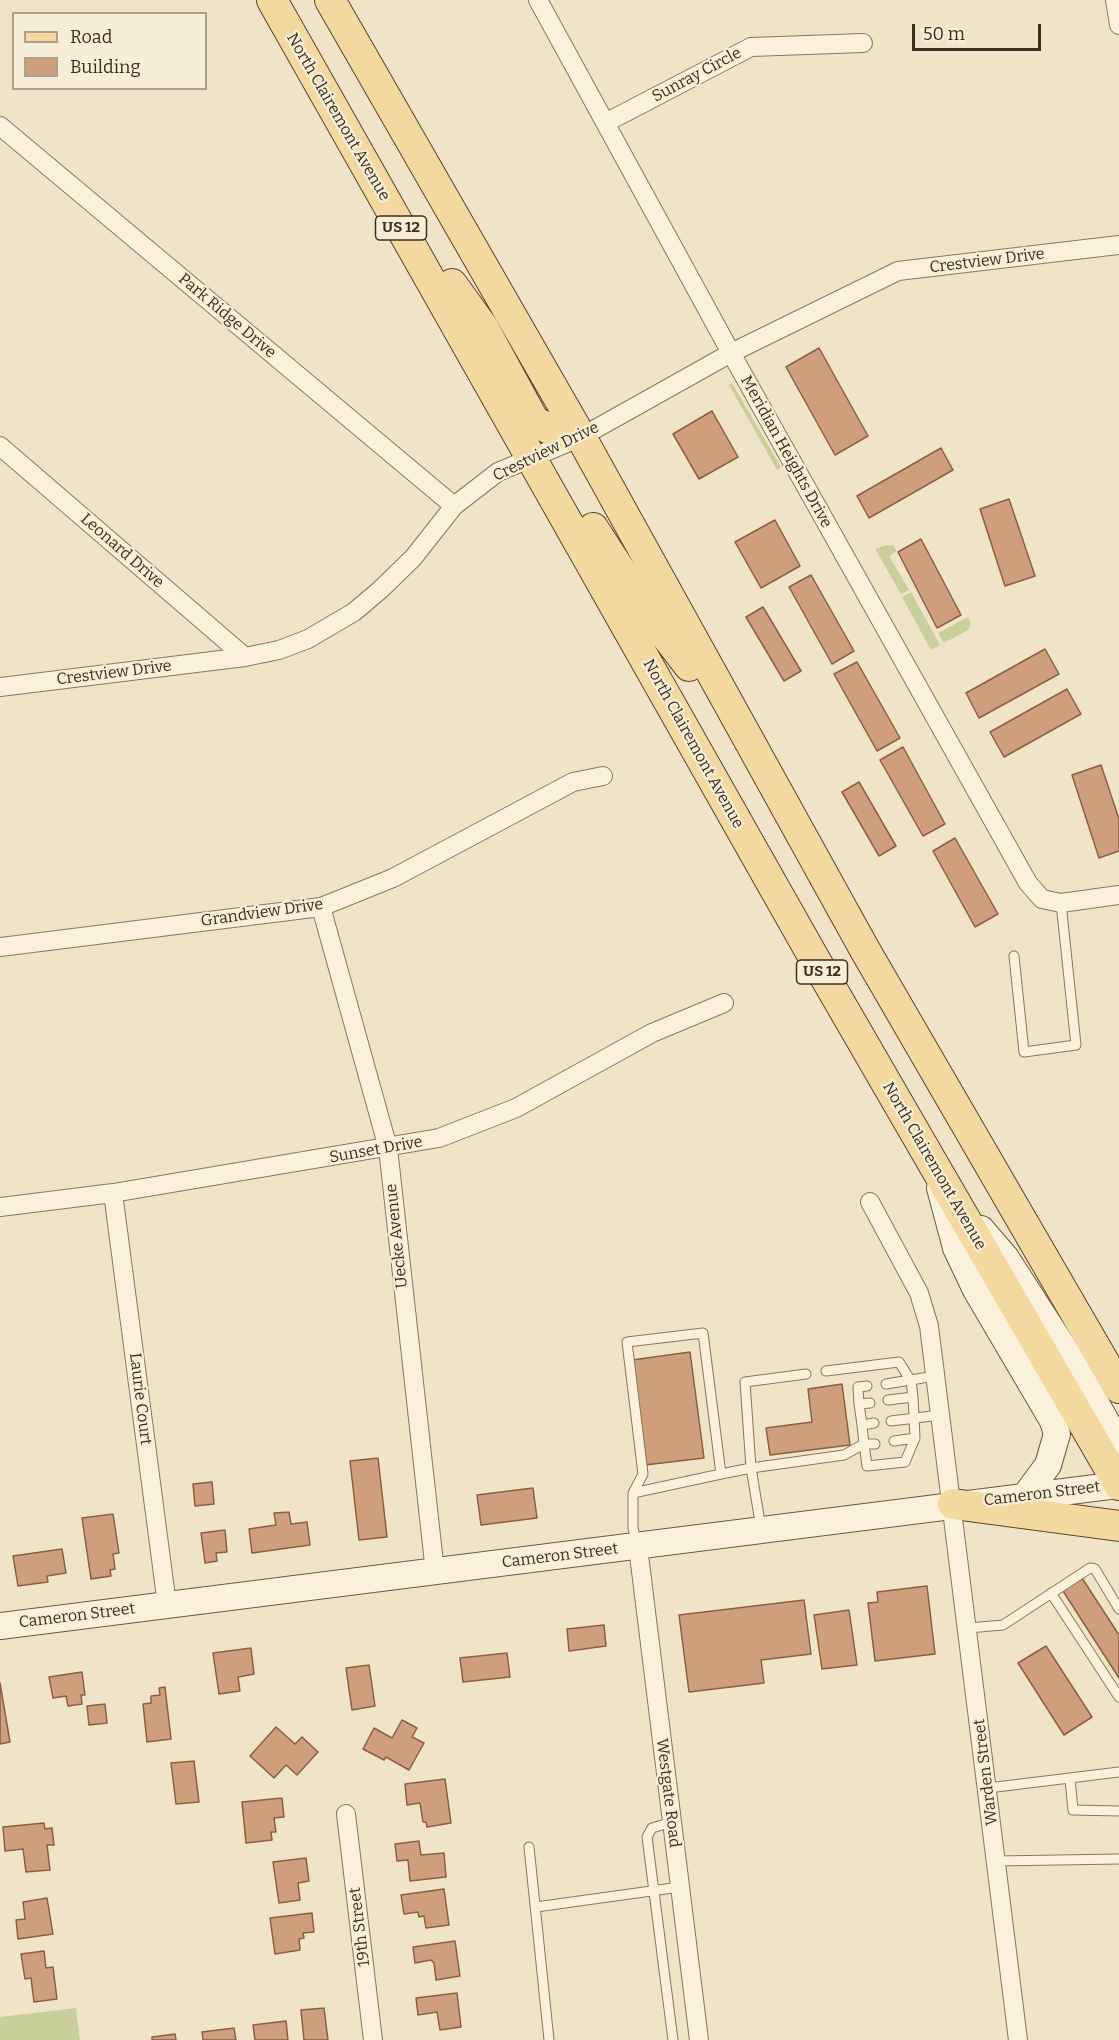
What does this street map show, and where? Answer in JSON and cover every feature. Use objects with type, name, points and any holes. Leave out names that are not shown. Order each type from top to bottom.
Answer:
[{"type":"main road","name":"North Clairemont Avenue","points":[[272,0],[935,1167],[1119,1485]]},
{"type":"main road","name":"US 12","points":[[330,0],[581,437],[741,730],[865,950],[1119,1388]]},
{"type":"main road","points":[[391,210],[456,288],[483,327],[534,421],[555,432],[581,437]]},
{"type":"main road","points":[[531,456],[542,459],[560,474],[644,607],[741,730]]},
{"type":"main road","points":[[935,1167],[956,1248],[976,1290],[1053,1421],[1057,1434],[1048,1465],[1025,1496]]},
{"type":"main road","points":[[951,1195],[1006,1258],[1069,1356],[1119,1444]]},
{"type":"main road","name":"Cameron Street","points":[[0,1626],[953,1504],[1119,1485]]},
{"type":"main road","points":[[953,1504],[1119,1526]]},
{"type":"street","name":"Meridian Heights Drive","points":[[538,0],[607,122],[731,353],[1028,883],[1042,899],[1060,903]]},
{"type":"street","points":[[1115,0],[1119,25]]},
{"type":"street","name":"Sunray Circle","points":[[607,122],[751,47],[863,43]]},
{"type":"street","name":"Park Ridge Drive","points":[[0,126],[454,506]]},
{"type":"street","name":"Crestview Drive","points":[[0,687],[245,657],[279,650],[308,639],[354,612],[413,558],[454,506],[498,472],[531,456],[581,437],[731,353],[898,271],[1119,245]]},
{"type":"street","name":"Leonard Drive","points":[[0,446],[245,657]]},
{"type":"street","name":"Grandview Drive","points":[[0,947],[321,907],[402,874],[573,782],[603,776]]},
{"type":"street","points":[[1060,903],[1119,895]]},
{"type":"street","name":"Uecke Avenue","points":[[321,907],[388,1149],[435,1572]]},
{"type":"street","name":"Sunset Drive","points":[[0,1207],[113,1193],[388,1149],[439,1138],[516,1108],[652,1033],[724,1003]]},
{"type":"street","name":"Laurie Court","points":[[113,1193],[167,1605]]},
{"type":"street","name":"Warden Street","points":[[870,1202],[919,1293],[929,1326],[1018,2040]]},
{"type":"street","name":"Westgate Road","points":[[638,1546],[699,2040]]},
{"type":"street","name":"19th Street","points":[[346,1814],[373,2040]]},
{"type":"lane","points":[[1014,956],[1024,1052],[1076,1045],[1060,903]]},
{"type":"lane","points":[[638,1546],[633,1528],[633,1493],[644,1474],[627,1342],[703,1333],[721,1474]]},
{"type":"lane","points":[[826,1371],[855,1367],[899,1362],[911,1381],[916,1419],[915,1438],[905,1462],[867,1466],[859,1404],[862,1387],[855,1367]]},
{"type":"lane","points":[[761,1530],[751,1468],[745,1382],[806,1374]]},
{"type":"lane","points":[[886,1384],[935,1376]]},
{"type":"lane","points":[[888,1400],[913,1397]]},
{"type":"lane","points":[[859,1404],[870,1402]]},
{"type":"lane","points":[[891,1421],[940,1415]]},
{"type":"lane","points":[[862,1425],[874,1424]]},
{"type":"lane","points":[[894,1441],[915,1438]]},
{"type":"lane","points":[[633,1493],[751,1468],[844,1455],[864,1444],[875,1444]]},
{"type":"lane","points":[[968,1628],[1003,1624],[1090,1568],[1095,1569],[1119,1609]]},
{"type":"lane","points":[[1051,1593],[1119,1697]]},
{"type":"lane","points":[[988,1788],[1119,1772]]},
{"type":"lane","points":[[1070,1779],[1073,1810],[1119,1811]]},
{"type":"lane","points":[[672,1822],[652,1828],[648,1837],[673,2040]]},
{"type":"lane","points":[[529,1847],[549,2040]]},
{"type":"lane","points":[[997,1861],[1119,1859]]},
{"type":"lane","points":[[536,1907],[680,1887]]},
{"type":"green space","points":[[732,383],[781,467],[777,470],[729,385]]},
{"type":"green space","points":[[893,545],[897,551],[889,556],[909,590],[901,594],[875,549]]},
{"type":"green space","points":[[911,592],[940,645],[931,650],[902,597]]},
{"type":"green space","points":[[968,617],[971,624],[968,630],[944,643],[938,633]]},
{"type":"green space","points":[[76,2008],[80,2040],[0,2040],[0,2017]]},
{"type":"building","points":[[819,348],[868,436],[835,455],[786,367]]},
{"type":"building","points":[[712,411],[738,457],[699,479],[673,434]]},
{"type":"building","points":[[941,448],[953,470],[869,518],[857,496]]},
{"type":"building","points":[[1009,499],[1035,576],[1005,586],[980,509]]},
{"type":"building","points":[[775,520],[800,566],[761,588],[735,542]]},
{"type":"building","points":[[921,539],[961,615],[937,628],[898,552]]},
{"type":"building","points":[[811,575],[854,651],[832,664],[789,587]]},
{"type":"building","points":[[763,607],[801,671],[784,681],[746,617]]},
{"type":"building","points":[[1045,649],[1059,674],[979,718],[966,693]]},
{"type":"building","points":[[857,662],[900,738],[877,751],[834,674]]},
{"type":"building","points":[[1067,689],[1081,714],[1004,757],[990,732]]},
{"type":"building","points":[[903,747],[945,824],[923,836],[880,760]]},
{"type":"building","points":[[1101,765],[1119,819],[1119,851],[1099,858],[1072,775]]},
{"type":"building","points":[[859,782],[896,846],[879,856],[842,792]]},
{"type":"building","points":[[955,838],[998,914],[975,927],[933,851]]},
{"type":"building","points":[[690,1352],[704,1458],[645,1465],[632,1360]]},
{"type":"building","points":[[842,1384],[850,1445],[770,1455],[766,1428],[812,1422],[808,1389]]},
{"type":"building","points":[[378,1458],[387,1537],[359,1540],[350,1461]]},
{"type":"building","points":[[212,1482],[214,1504],[195,1506],[193,1484]]},
{"type":"building","points":[[533,1488],[537,1518],[481,1525],[477,1495]]},
{"type":"building","points":[[289,1512],[291,1524],[307,1522],[310,1545],[252,1553],[249,1529],[276,1525],[274,1513]]},
{"type":"building","points":[[113,1514],[119,1553],[113,1554],[115,1569],[110,1570],[111,1576],[91,1579],[82,1518]]},
{"type":"building","points":[[225,1530],[227,1552],[216,1553],[217,1561],[205,1563],[201,1533]]},
{"type":"building","points":[[62,1549],[66,1573],[47,1576],[48,1582],[18,1586],[13,1556]]},
{"type":"building","points":[[1082,1578],[1119,1635],[1119,1678],[1063,1591]]},
{"type":"building","points":[[927,1586],[935,1654],[875,1661],[868,1603],[878,1602],[877,1592]]},
{"type":"building","points":[[804,1600],[811,1654],[761,1660],[764,1683],[689,1692],[679,1615]]},
{"type":"building","points":[[849,1610],[857,1665],[822,1669],[814,1615]]},
{"type":"building","points":[[604,1625],[606,1646],[569,1651],[567,1629]]},
{"type":"building","points":[[1046,1646],[1092,1717],[1064,1735],[1018,1663]]},
{"type":"building","points":[[251,1648],[254,1674],[238,1677],[240,1691],[219,1694],[213,1653]]},
{"type":"building","points":[[507,1653],[510,1677],[463,1682],[460,1658]]},
{"type":"building","points":[[369,1665],[375,1706],[352,1710],[346,1668]]},
{"type":"building","points":[[82,1672],[85,1695],[81,1695],[82,1704],[68,1706],[66,1696],[53,1698],[49,1677]]},
{"type":"building","points":[[0,1683],[10,1742],[0,1744]]},
{"type":"building","points":[[165,1687],[171,1739],[147,1742],[143,1704],[151,1703],[151,1696],[160,1695],[159,1688]]},
{"type":"building","points":[[105,1704],[107,1723],[89,1725],[87,1706]]},
{"type":"building","points":[[402,1720],[417,1728],[412,1737],[424,1743],[409,1770],[386,1757],[384,1760],[363,1749],[374,1728],[392,1738]]},
{"type":"building","points":[[276,1727],[295,1744],[302,1737],[318,1752],[297,1775],[286,1765],[274,1778],[250,1756]]},
{"type":"building","points":[[194,1761],[199,1802],[176,1804],[171,1763]]},
{"type":"building","points":[[445,1779],[451,1823],[427,1827],[426,1822],[423,1822],[420,1803],[407,1805],[405,1784]]},
{"type":"building","points":[[282,1798],[284,1817],[274,1818],[276,1832],[271,1832],[272,1840],[246,1843],[242,1802]]},
{"type":"building","points":[[44,1823],[45,1829],[52,1828],[54,1845],[47,1845],[50,1870],[26,1872],[23,1849],[5,1851],[3,1827]]},
{"type":"building","points":[[419,1841],[421,1855],[444,1853],[446,1877],[410,1881],[408,1860],[397,1861],[395,1844]]},
{"type":"building","points":[[306,1858],[309,1881],[298,1883],[300,1900],[279,1903],[273,1862]]},
{"type":"building","points":[[444,1889],[449,1925],[426,1928],[424,1916],[419,1917],[418,1912],[404,1914],[401,1895]]},
{"type":"building","points":[[47,1898],[53,1934],[18,1939],[16,1920],[25,1919],[23,1902]]},
{"type":"building","points":[[312,1913],[314,1932],[303,1933],[304,1938],[299,1939],[300,1950],[275,1954],[270,1918]]},
{"type":"building","points":[[455,1941],[460,1976],[436,1980],[434,1963],[431,1960],[415,1963],[413,1947]]},
{"type":"building","points":[[44,1951],[46,1968],[53,1967],[57,1999],[34,2002],[31,1978],[25,1979],[21,1954]]},
{"type":"building","points":[[457,1993],[461,2027],[440,2030],[437,2012],[418,2015],[416,1998]]},
{"type":"building","points":[[324,2008],[328,2040],[304,2040],[301,2010]]},
{"type":"building","points":[[286,2021],[288,2040],[255,2040],[253,2025]]},
{"type":"building","points":[[234,2028],[236,2040],[203,2040],[202,2032]]},
{"type":"building","points":[[175,2034],[176,2040],[152,2040],[152,2037]]}]
